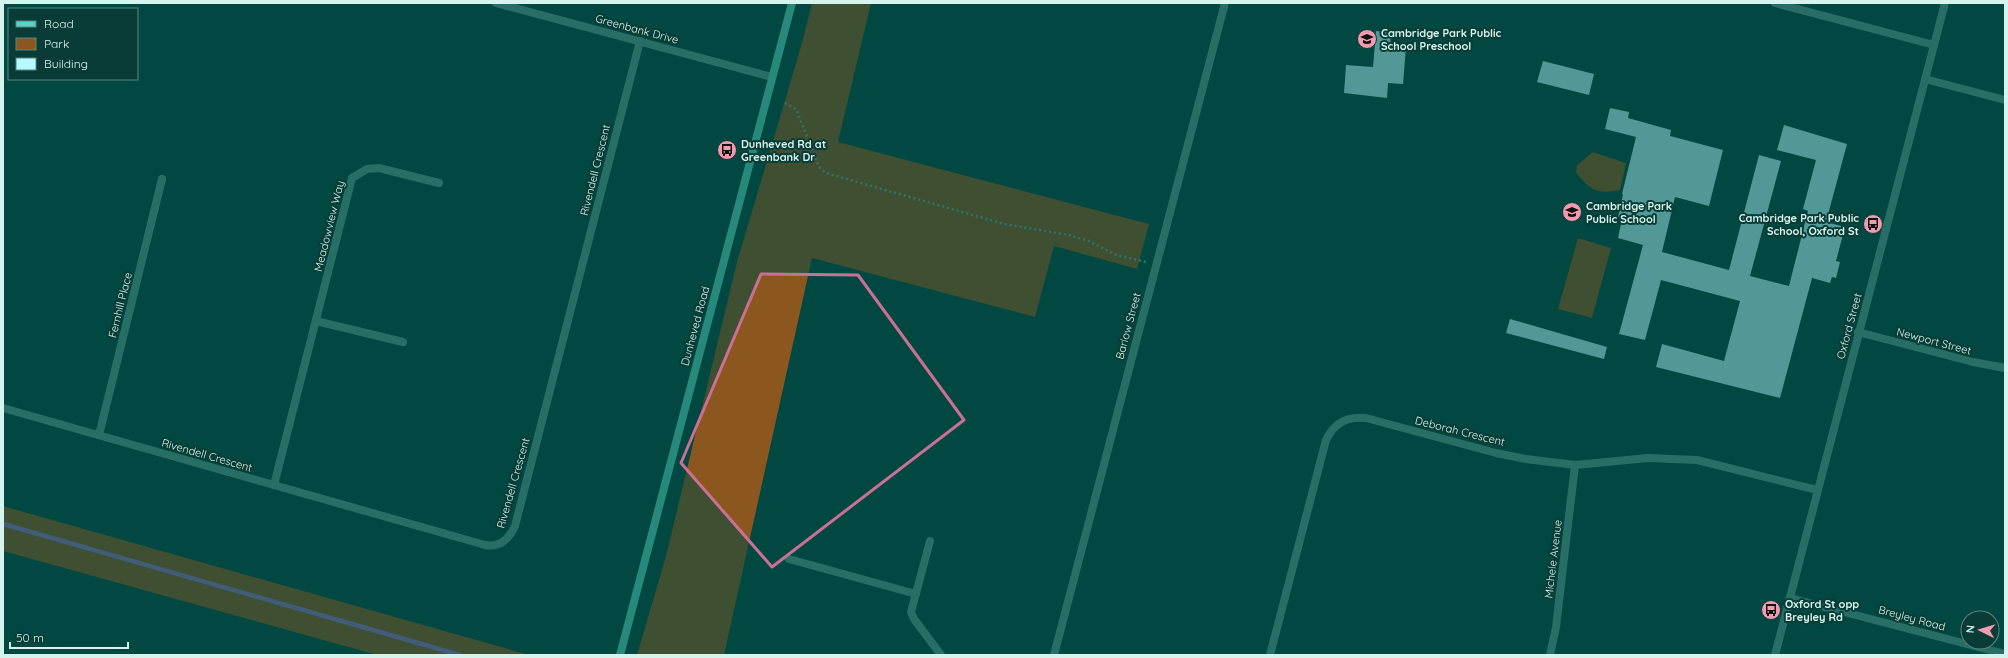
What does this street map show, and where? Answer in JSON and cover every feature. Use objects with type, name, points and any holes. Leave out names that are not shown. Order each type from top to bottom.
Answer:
[{"type":"main road","name":"Dunheved Road","points":[[620,655],[792,3]]},
{"type":"street","name":"Greenbank Drive","points":[[496,3],[640,40],[772,77]]},
{"type":"street","name":"Barlow Street","points":[[1054,655],[1225,3]]},
{"type":"street","points":[[1776,3],[1934,45]]},
{"type":"street","name":"Oxford Street","points":[[1775,655],[1945,3]]},
{"type":"street","name":"Rivendell Crescent","points":[[3,408],[488,546],[498,545],[510,536],[515,526],[640,40]]},
{"type":"street","points":[[1925,80],[2005,100]]},
{"type":"street","name":"Meadowview Way","points":[[274,485],[352,178],[367,169],[379,168],[439,183]]},
{"type":"street","name":"Fernhill Place","points":[[99,435],[162,179]]},
{"type":"street","points":[[316,321],[403,342]]},
{"type":"street","name":"Newport Street","points":[[1858,332],[1973,362],[2005,368]]},
{"type":"street","name":"Deborah Crescent","points":[[1270,655],[1326,440],[1329,433],[1337,424],[1348,419],[1366,418],[1496,453],[1526,459],[1575,465],[1648,458],[1692,460],[1715,463],[1817,490]]},
{"type":"street","name":"Michele Avenue","points":[[1550,655],[1556,627],[1575,465]]},
{"type":"street","points":[[930,541],[912,608],[913,616],[941,655]]},
{"type":"street","points":[[789,559],[916,594]]},
{"type":"street","name":"Breyley Road","points":[[1790,598],[2005,654]]},
{"type":"path","points":[[785,103],[796,109],[819,167],[826,173],[1004,224],[1069,235],[1089,241],[1116,255],[1156,265]]},
{"type":"highlighted area","points":[[761,274],[858,275],[964,420],[772,567],[681,463]]},
{"type":"green space","points":[[812,3],[871,3],[838,142],[1149,224],[1137,269],[1054,246],[1035,317],[812,258],[724,655],[637,655],[666,556],[737,262],[802,43]]},
{"type":"green space","points":[[1593,152],[1626,163],[1620,190],[1606,192],[1595,190],[1585,183],[1576,172],[1577,165]]},
{"type":"green space","points":[[1578,238],[1611,248],[1592,318],[1558,309]]},
{"type":"green space","points":[[3,506],[529,655],[377,655],[3,551]]},
{"type":"building","points":[[1376,31],[1391,32],[1390,46],[1406,47],[1403,84],[1388,83],[1387,98],[1344,93],[1346,65],[1373,67]]},
{"type":"building","points":[[1543,61],[1594,74],[1589,95],[1537,82]]},
{"type":"building","points":[[1610,108],[1629,112],[1628,118],[1671,130],[1670,136],[1723,150],[1709,206],[1675,197],[1662,252],[1729,270],[1759,155],[1781,161],[1750,276],[1789,286],[1808,211],[1803,209],[1816,160],[1777,150],[1784,125],[1847,144],[1826,222],[1845,227],[1836,261],[1840,262],[1836,278],[1832,277],[1830,283],[1812,278],[1780,398],[1656,367],[1662,344],[1724,361],[1740,301],[1661,280],[1645,340],[1619,334],[1643,245],[1618,238],[1622,219],[1618,217],[1622,194],[1636,137],[1605,129]]},
{"type":"building","points":[[1510,319],[1607,347],[1604,359],[1506,333]]},
{"type":"waterway","points":[[3,524],[460,655]]},
{"type":"place","name":"Cambridge Park Public School Preschool","points":[[1367,39]]},
{"type":"place","name":"Dunheved Rd at Greenbank Dr","points":[[727,150]]},
{"type":"place","name":"Cambridge Park Public School","points":[[1572,212]]},
{"type":"place","name":"Cambridge Park Public School, Oxford St","points":[[1873,224]]},
{"type":"place","name":"Oxford St opp Breyley Rd","points":[[1771,610]]}]
